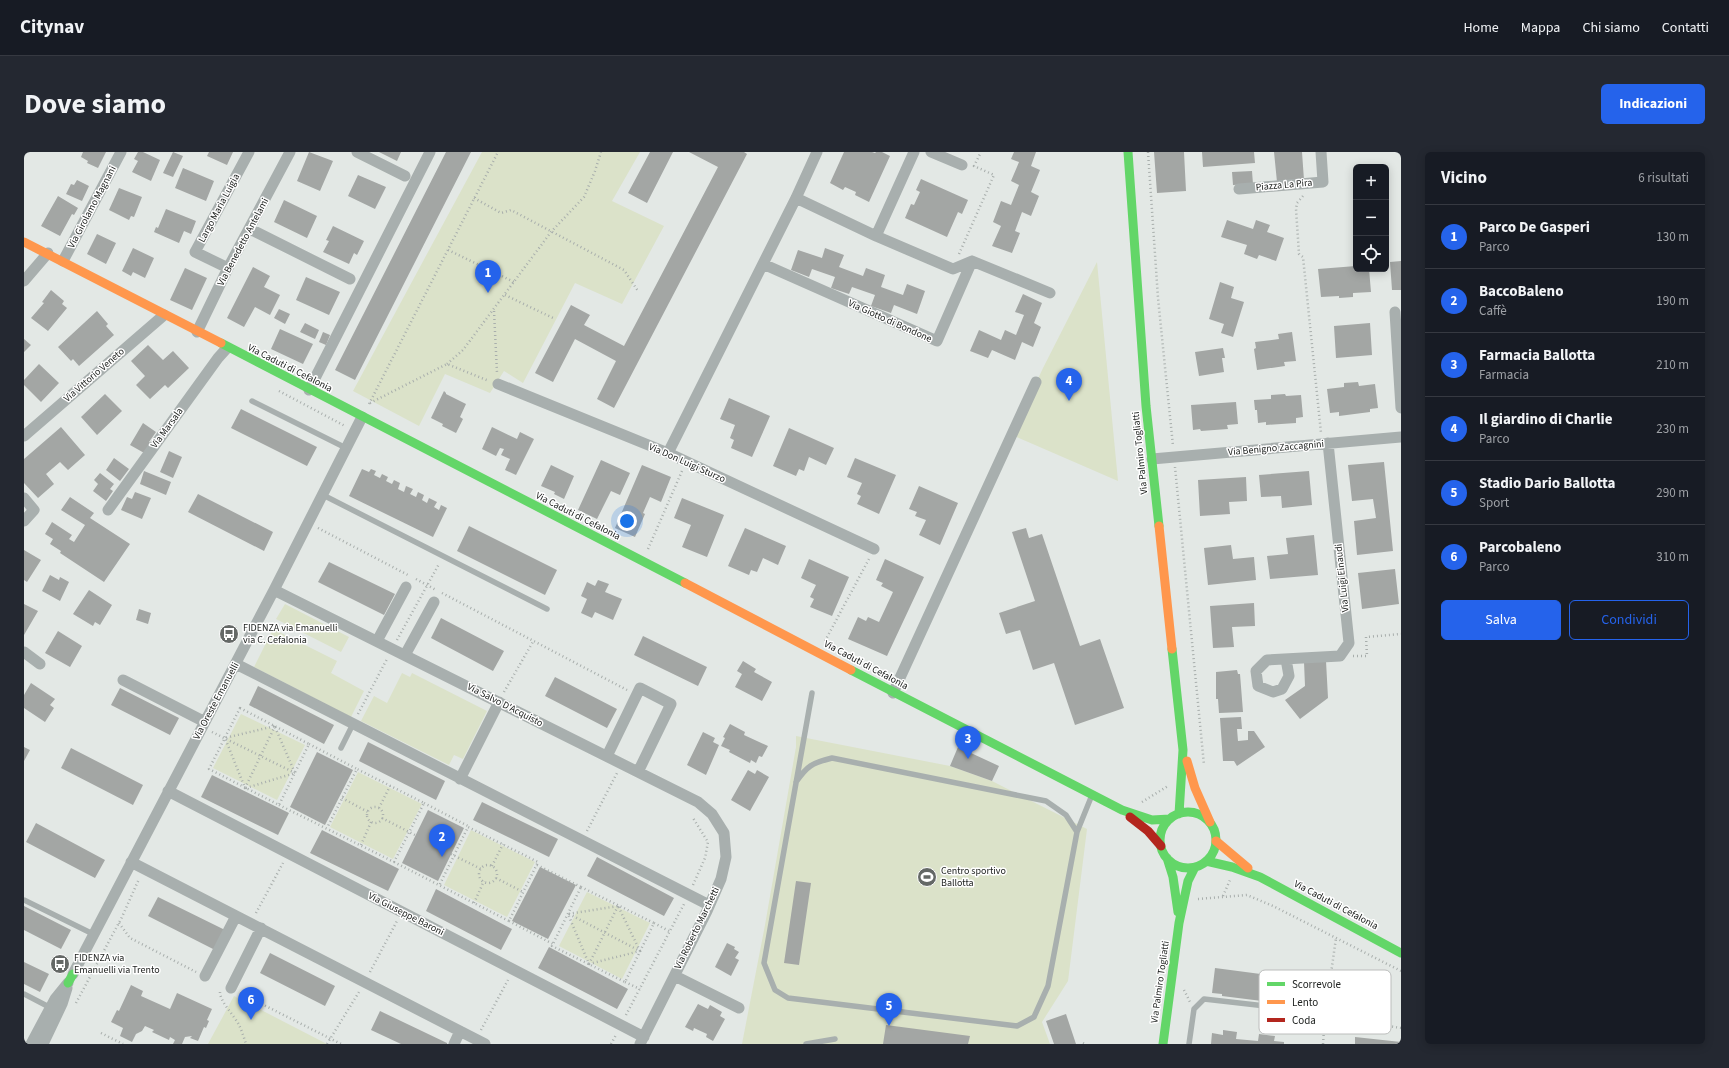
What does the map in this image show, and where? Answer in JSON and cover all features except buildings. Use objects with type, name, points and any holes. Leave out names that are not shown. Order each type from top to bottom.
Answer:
[{"type":"street","name":"Via Girolamo Magnani","points":[[63,261],[121,152]]},
{"type":"street","name":"Largo Maria Luigia","points":[[228,268],[195,252],[249,152]]},
{"type":"street","name":"Via Benedetto Antelami","points":[[197,332],[228,268],[250,230],[290,152]]},
{"type":"street","points":[[357,152],[405,176]]},
{"type":"street","points":[[309,390],[430,152]]},
{"type":"street","points":[[668,453],[796,198],[817,152]]},
{"type":"street","points":[[876,236],[914,152]]},
{"type":"street","points":[[932,152],[962,165]]},
{"type":"street","name":"Via Palmiro Togliatti","points":[[1128,152],[1146,406],[1183,750],[1179,814]]},
{"type":"street","name":"Piazza La Pira","points":[[1239,189],[1323,182],[1321,152]]},
{"type":"street","points":[[796,198],[876,236],[953,269],[972,261],[1050,293]]},
{"type":"street","points":[[250,230],[350,279]]},
{"type":"street","name":"Via Caduti di Cefalonia","points":[[24,242],[48,253],[164,315],[808,647],[893,693],[1122,810],[1152,820],[1170,819]]},
{"type":"street","points":[[24,281],[48,253]]},
{"type":"street","name":"Via Giotto di Bondone","points":[[763,264],[937,341],[972,261]]},
{"type":"street","points":[[1394,312],[1401,408]]},
{"type":"street","name":"Via Vittorio Veneto","points":[[24,436],[164,315]]},
{"type":"street","name":"Via Marsala","points":[[108,510],[218,358],[228,348]]},
{"type":"street","points":[[893,693],[1036,382]]},
{"type":"street","name":"Via Don Luigi Sturzo","points":[[498,384],[668,453],[874,550]]},
{"type":"street","name":"Via Oreste Emanuelli","points":[[31,1044],[54,1010],[236,664],[362,417]]},
{"type":"street","name":"Via Benigno Zaccagnini","points":[[1152,459],[1401,436]]},
{"type":"street","name":"Via Luigi Einaudi","points":[[1325,443],[1349,642],[1340,656]]},
{"type":"street","points":[[24,498],[34,510],[24,521]]},
{"type":"street","points":[[377,641],[406,587]]},
{"type":"street","name":"Via Salvo D'Acquisto","points":[[274,590],[698,802],[712,814],[724,833]]},
{"type":"street","points":[[405,655],[434,602]]},
{"type":"street","points":[[24,652],[40,664]]},
{"type":"street","points":[[1286,659],[1340,656]]},
{"type":"street","points":[[236,664],[709,905]]},
{"type":"street","points":[[123,680],[204,725]]},
{"type":"street","points":[[607,756],[640,688],[671,704],[638,772]]},
{"type":"street","points":[[460,779],[499,702]]},
{"type":"street","name":"Via Palmiro Togliatti","points":[[1183,750],[1195,788],[1214,828],[1216,841]]},
{"type":"street","name":"Via Giuseppe Baroni","points":[[168,791],[621,1025],[642,1040]]},
{"type":"street","name":"Via Caduti di Cefalonia","points":[[1122,810],[1148,832],[1161,846]]},
{"type":"street","points":[[1161,846],[1162,831],[1170,819],[1179,814],[1187,812],[1196,813],[1204,816],[1210,822]]},
{"type":"street","name":"Via Roberto Marchetti","points":[[642,1040],[721,879],[726,857],[724,833]]},
{"type":"street","name":"Via Caduti di Cefalonia","points":[[1216,841],[1260,878]]},
{"type":"street","points":[[1167,858],[1180,866],[1195,867],[1206,861],[1211,855],[1216,841]]},
{"type":"street","name":"Via Palmiro Togliatti","points":[[1161,846],[1167,858],[1173,877],[1179,923]]},
{"type":"street","name":"Via Caduti di Cefalonia","points":[[1206,861],[1232,867],[1260,878],[1401,953]]},
{"type":"street","points":[[131,862],[480,1041]]},
{"type":"street","name":"Via Palmiro Togliatti","points":[[1163,1044],[1179,923],[1188,881],[1195,867]]},
{"type":"street","points":[[205,976],[236,916]]},
{"type":"street","points":[[225,989],[261,928]]},
{"type":"street","name":"Via Roberto Marchetti","points":[[674,976],[739,1008]]},
{"type":"street","name":"Via Oreste Emanuelli","points":[[43,1044],[54,1010]]},
{"type":"street","points":[[454,1044],[460,1031]]},
{"type":"lane","points":[[252,401],[346,448]]},
{"type":"lane","points":[[323,495],[547,609]]},
{"type":"lane","points":[[812,693],[764,963],[775,990],[788,998],[1017,1026],[1034,1017],[1048,986],[1077,832],[1093,794]]},
{"type":"lane","points":[[341,748],[353,724]]},
{"type":"lane","points":[[796,782],[803,772],[815,762],[832,758],[1046,801],[1066,815],[1077,832]]},
{"type":"lane","points":[[24,900],[93,934]]},
{"type":"lane","points":[[24,994],[54,1010]]},
{"type":"lane","points":[[1189,1044],[1194,1009],[1204,999],[1259,1005]]},
{"type":"lane","points":[[806,1044],[834,1039]]},
{"type":"path","points":[[362,417],[498,152]]},
{"type":"path","points":[[369,403],[447,364],[463,350],[494,311],[551,232],[584,197],[601,152]]},
{"type":"path","points":[[953,269],[994,175],[974,166],[981,152]]},
{"type":"path","points":[[1148,152],[1158,298],[1204,772]]},
{"type":"path","points":[[1307,184],[1307,190],[1298,203],[1296,209],[1299,254],[1303,257],[1325,443]]},
{"type":"path","points":[[474,198],[501,213],[511,210],[624,270],[638,291]]},
{"type":"path","points":[[448,250],[514,282]]},
{"type":"path","points":[[505,295],[553,318]]},
{"type":"path","points":[[447,364],[498,384],[494,311]]},
{"type":"path","points":[[646,553],[686,461]]},
{"type":"path","points":[[308,523],[637,695]]},
{"type":"path","points":[[825,642],[874,550]]},
{"type":"path","points":[[353,724],[442,556]]},
{"type":"path","points":[[1340,656],[1366,656],[1366,637],[1401,634]]},
{"type":"path","points":[[499,702],[534,640]]},
{"type":"path","points":[[640,989],[552,946],[553,944],[509,921],[209,769],[240,708],[538,862],[537,864],[670,931]]},
{"type":"path","points":[[204,725],[225,738],[295,773]]},
{"type":"path","points":[[225,738],[275,726]]},
{"type":"path","points":[[245,788],[275,726]]},
{"type":"path","points":[[275,726],[295,773]]},
{"type":"path","points":[[225,738],[245,788]]},
{"type":"path","points":[[279,805],[310,744]]},
{"type":"path","points":[[577,838],[585,835],[622,764]]},
{"type":"path","points":[[327,828],[357,769]]},
{"type":"path","points":[[245,788],[295,773]]},
{"type":"path","points":[[1140,804],[1172,783]]},
{"type":"path","points":[[379,808],[390,786]]},
{"type":"path","points":[[342,798],[368,812]]},
{"type":"path","points":[[394,862],[424,803]]},
{"type":"path","points":[[374,807],[379,808],[382,812],[382,818],[378,823],[371,822],[367,817],[368,812],[374,807]]},
{"type":"path","points":[[382,818],[415,836]]},
{"type":"path","points":[[611,1044],[670,931],[705,858],[708,842],[693,818]]},
{"type":"path","points":[[361,845],[371,822]]},
{"type":"path","points":[[439,886],[452,855],[468,826]]},
{"type":"path","points":[[492,866],[503,844]]},
{"type":"path","points":[[452,855],[481,869]]},
{"type":"path","points":[[509,921],[537,864]]},
{"type":"path","points":[[486,865],[492,866],[496,870],[496,878],[491,882],[484,881],[480,876],[481,869],[486,865]]},
{"type":"path","points":[[72,1010],[122,917],[144,868]]},
{"type":"path","points":[[496,878],[523,892]]},
{"type":"path","points":[[474,903],[484,881]]},
{"type":"path","points":[[553,944],[582,887]]},
{"type":"path","points":[[1223,896],[1247,895],[1401,971]]},
{"type":"path","points":[[1198,907],[1199,899]]},
{"type":"path","points":[[568,914],[618,906]]},
{"type":"path","points":[[588,964],[618,906]]},
{"type":"path","points":[[618,906],[640,951]]},
{"type":"path","points":[[568,914],[640,951]]},
{"type":"path","points":[[568,914],[588,964]]},
{"type":"path","points":[[625,982],[654,924]]},
{"type":"path","points":[[1331,970],[1336,938]]},
{"type":"path","points":[[588,964],[640,951]]},
{"type":"path","points":[[480,1041],[514,969]]},
{"type":"path","points":[[1183,988],[1194,1009]]},
{"type":"path","points":[[225,989],[222,1001],[228,1007],[239,1025],[246,1044]]},
{"type":"path","points":[[1391,1026],[1401,1028]]},
{"type":"path","points":[[100,1033],[123,1044]]},
{"type":"path","points":[[1322,1044],[1323,1034]]},
{"type":"green space","points":[[482,152],[640,152],[612,201],[664,226],[622,304],[575,283],[523,383],[504,371],[490,393],[445,374],[419,426],[353,391]]},
{"type":"green space","points":[[1097,262],[1118,481],[1012,435],[1043,368]]},
{"type":"green space","points":[[285,604],[349,637],[341,652],[276,619]]},
{"type":"green space","points":[[273,629],[337,661],[331,673],[364,691],[351,717],[254,667]]},
{"type":"green space","points":[[402,673],[410,677],[412,673],[487,711],[463,759],[454,755],[449,765],[361,721],[374,696],[387,703]]},
{"type":"green space","points":[[241,714],[305,745],[277,800],[213,768]]},
{"type":"green space","name":"Centro sportivo Ballotta","points":[[796,736],[950,766],[992,781],[1087,829],[1068,981],[1042,1022],[1050,1044],[742,1044],[765,925],[796,747]]},
{"type":"green space","points":[[358,772],[422,804],[393,859],[330,827]]},
{"type":"green space","points":[[471,830],[535,862],[507,917],[444,885]]},
{"type":"green space","points":[[587,892],[650,923],[622,979],[559,946]]},
{"type":"green space","points":[[234,996],[327,1044],[208,1044]]},
{"type":"traffic: fast","points":[[1128,152],[1146,406],[1159,526]]},
{"type":"traffic: fast","points":[[221,343],[685,583]]},
{"type":"traffic: fast","points":[[1172,649],[1183,750],[1179,814]]},
{"type":"traffic: fast","points":[[851,670],[1122,810],[1152,820],[1170,819]]},
{"type":"traffic: fast","points":[[1188,812],[1199,814],[1208,820],[1214,829],[1216,840],[1214,851],[1208,860],[1199,866],[1188,868],[1177,866],[1168,860],[1162,851],[1160,840],[1162,829],[1168,820],[1177,814],[1188,812]]},
{"type":"traffic: fast","points":[[1167,858],[1173,877],[1178,912]]},
{"type":"traffic: fast","points":[[1206,861],[1232,867],[1260,877],[1401,953]]},
{"type":"traffic: fast","points":[[1163,1044],[1179,923],[1188,881],[1195,867]]},
{"type":"traffic: fast","points":[[68,983],[73,974]]},
{"type":"traffic: slow","points":[[24,242],[221,343]]},
{"type":"traffic: slow","points":[[1159,526],[1172,649]]},
{"type":"traffic: slow","points":[[685,583],[851,670]]},
{"type":"traffic: slow","points":[[1187,761],[1195,788],[1210,822]]},
{"type":"traffic: slow","points":[[1216,841],[1248,868]]},
{"type":"traffic: jam","points":[[1130,817],[1148,831],[1161,846]]},
{"type":"place","name":"Parco De Gasperi","points":[[488,293]]},
{"type":"place","name":"Il giardino di Charlie","points":[[1069,401]]},
{"type":"place","name":"FIDENZA via Emanuelli via C. Cefalonia","points":[[229,634]]},
{"type":"place","name":"Farmacia Ballotta","points":[[968,759]]},
{"type":"place","name":"BaccoBaleno","points":[[442,857]]},
{"type":"place","name":"Centro sportivo Ballotta","points":[[927,877]]},
{"type":"place","name":"FIDENZA via Emanuelli via Trento","points":[[60,964]]},
{"type":"place","name":"Parcobaleno","points":[[251,1020]]},
{"type":"place","name":"Stadio Dario Ballotta","points":[[889,1026]]}]
